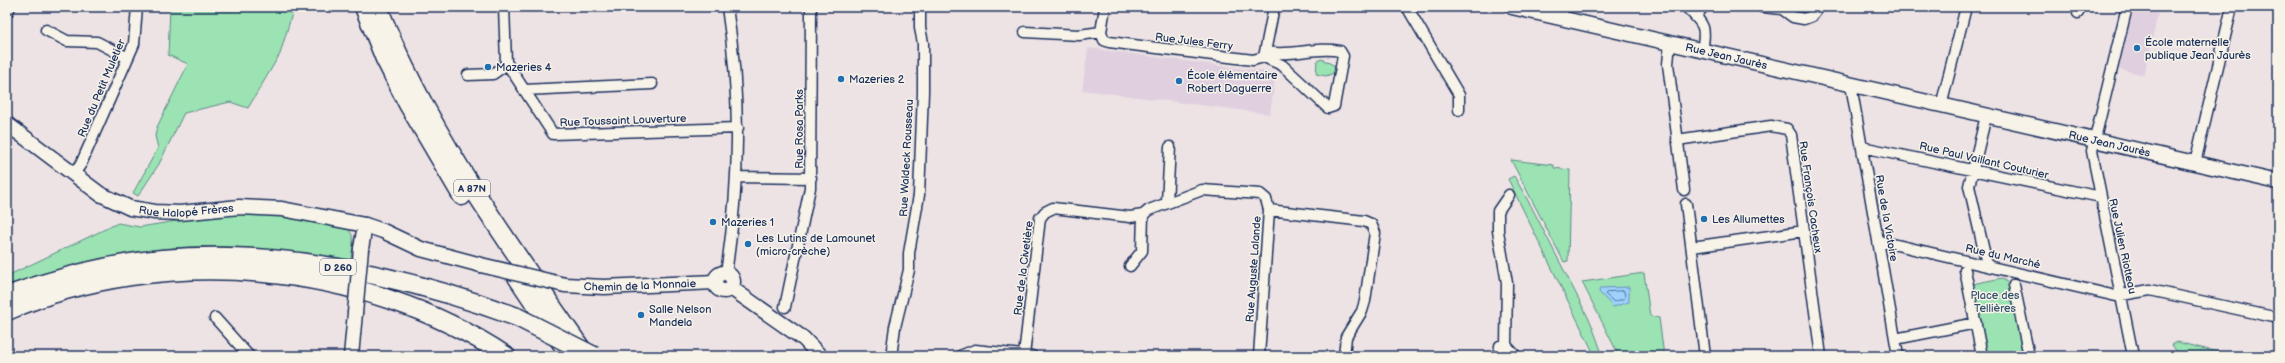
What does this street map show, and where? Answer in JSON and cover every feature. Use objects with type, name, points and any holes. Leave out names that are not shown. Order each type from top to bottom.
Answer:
[{"type":"highway","name":"A 87N","points":[[364,7],[385,59],[431,146],[570,356]]},
{"type":"highway","name":"A 87N","points":[[378,7],[419,98],[442,139],[482,205],[586,356]]},
{"type":"highway","name":"D 260","points":[[7,296],[63,277],[135,262],[185,257],[254,258],[333,267],[369,274],[445,293],[517,317],[594,356]]},
{"type":"highway","name":"D 260","points":[[7,311],[63,292],[103,282],[154,273],[196,270],[237,271],[303,279],[363,292],[466,333],[506,356]]},
{"type":"street","points":[[7,13],[10,7]]},
{"type":"street","name":"Rue du Petit Muletier","points":[[74,174],[81,164],[128,58],[135,39],[137,7]]},
{"type":"street","name":"Rue Toussaint Louverture","points":[[504,7],[508,64],[552,133],[738,128]]},
{"type":"street","points":[[727,7],[735,76],[738,128],[737,177],[721,278],[718,288],[722,291],[731,288],[804,340],[814,354]]},
{"type":"street","name":"Rue Rosa Parks","points":[[737,177],[811,178],[811,7]]},
{"type":"street","name":"Rue Waldeck Rousseau","points":[[891,356],[895,327],[909,270],[909,253],[919,195],[923,84],[920,7]]},
{"type":"street","points":[[1025,32],[1079,35],[1101,32],[1105,7]]},
{"type":"street","points":[[1265,55],[1274,7]]},
{"type":"street","points":[[1407,7],[1459,95],[1459,110]]},
{"type":"street","name":"Rue Jean Jaurès","points":[[1512,7],[1562,13],[1670,43],[2095,142],[2278,182]]},
{"type":"street","points":[[1686,7],[1696,16],[1705,30],[1702,50]]},
{"type":"street","points":[[1696,16],[1703,7]]},
{"type":"street","points":[[1762,7],[1782,9],[1793,17],[1804,19],[1812,16],[1818,7]]},
{"type":"street","points":[[1941,106],[1966,7]]},
{"type":"street","name":"Rue Julien Riotteau","points":[[2127,7],[2092,151],[2133,356]]},
{"type":"street","points":[[2195,164],[2232,7]]},
{"type":"street","points":[[46,30],[66,42],[97,42],[128,58]]},
{"type":"street","name":"Rue Jules Ferry","points":[[1101,32],[1104,40],[1109,42],[1252,60],[1265,55],[1280,55],[1330,49],[1340,51],[1343,56],[1334,106],[1328,108],[1282,65],[1265,55]]},
{"type":"street","points":[[1670,43],[1668,64],[1684,190]]},
{"type":"street","points":[[468,75],[493,74],[508,64]]},
{"type":"street","points":[[524,90],[652,84]]},
{"type":"street","name":"Rue de la Victoire","points":[[1851,85],[1898,356]]},
{"type":"street","points":[[1986,116],[1969,186],[1987,264]]},
{"type":"street","name":"Rue Halopé Frères","points":[[7,124],[114,202],[137,209],[180,213],[259,206],[337,218],[365,225]]},
{"type":"street","name":"Rue François Cacheux","points":[[1677,140],[1771,126],[1787,129],[1791,135],[1821,356]]},
{"type":"street","name":"Rue Paul Vaillant Couturier","points":[[1862,147],[1974,169],[2101,197]]},
{"type":"street","points":[[1167,202],[1170,148]]},
{"type":"street","points":[[784,307],[811,178]]},
{"type":"street","name":"Rue de la Civetière","points":[[1028,356],[1040,218],[1053,208],[1130,217],[1143,215],[1149,210],[1167,202],[1202,190],[1260,194],[1266,199],[1270,210]]},
{"type":"street","points":[[1510,195],[1498,211],[1498,231],[1507,283],[1506,345],[1516,356]]},
{"type":"street","points":[[1686,204],[1705,356]]},
{"type":"street","name":"Rue Auguste Lalande","points":[[1259,356],[1270,210],[1364,221],[1371,224],[1374,233],[1365,301],[1362,311],[1346,337],[1344,356]]},
{"type":"street","points":[[1130,266],[1142,251],[1143,215]]},
{"type":"street","points":[[351,356],[354,313],[365,225]]},
{"type":"street","name":"Chemin de la Monnaie","points":[[365,225],[383,231],[421,250],[565,285],[604,287],[721,278]]},
{"type":"street","points":[[1692,247],[1804,231]]},
{"type":"street","name":"Rue du Marché","points":[[1879,242],[1987,264],[2121,296]]},
{"type":"street","points":[[1965,270],[1982,356]]},
{"type":"street","points":[[2014,285],[2030,356]]},
{"type":"street","points":[[2121,296],[2150,290],[2278,318]]},
{"type":"street","points":[[215,318],[249,356]]},
{"type":"street","points":[[1895,339],[1976,323]]},
{"type":"street","points":[[1499,356],[1500,346],[1506,345]]},
{"type":"street","points":[[960,356],[974,350],[1028,356]]},
{"type":"shaded area","name":"École maternelle publique Jean Jaurès","points":[[2133,9],[2158,14],[2144,75],[2119,69]]},
{"type":"shaded area","name":"École élémentaire Robert Daguerre","points":[[1088,48],[1276,73],[1270,114],[1082,90]]},
{"type":"green space","points":[[170,7],[294,7],[280,54],[248,108],[230,102],[184,113],[159,164],[138,196],[133,193],[158,148],[155,136],[157,127],[188,64],[168,55]]},
{"type":"green space","points":[[1322,59],[1335,66],[1334,73],[1326,76],[1316,74],[1317,61]]},
{"type":"green space","points":[[1511,160],[1554,165],[1554,168],[1570,170],[1568,261],[1564,262]]},
{"type":"green space","points":[[1514,176],[1591,323],[1603,356],[1595,356],[1508,179]]},
{"type":"green space","points":[[237,211],[343,225],[350,232],[353,240],[351,259],[349,261],[270,250],[218,246],[165,249],[138,253],[105,261],[7,290],[7,276],[118,223],[140,227]]},
{"type":"green space","points":[[1644,273],[1650,316],[1659,318],[1664,356],[1619,356],[1582,282]]},
{"type":"green space","name":"Place des Tellières","points":[[2002,278],[2011,286],[2025,356],[1986,356],[1972,284]]},
{"type":"green space","points":[[2177,342],[2226,354],[2225,356],[2180,356],[2172,345]]},
{"type":"water","points":[[1629,287],[1629,302],[1613,307],[1599,292],[1600,288]]},
{"type":"place","name":"École maternelle publique Jean Jaurès","points":[[2137,48]]},
{"type":"place","name":"Mazeries 4","points":[[488,67]]},
{"type":"place","name":"Mazeries 2","points":[[841,79]]},
{"type":"place","name":"École élémentaire Robert Daguerre","points":[[1179,81]]},
{"type":"place","name":"Les Allumettes","points":[[1704,219]]},
{"type":"place","name":"Mazeries 1","points":[[713,222]]},
{"type":"place","name":"Les Lutins de Lamounet (micro-crèche)","points":[[748,244]]},
{"type":"place","name":"Salle Nelson Mandela","points":[[641,315]]}]
